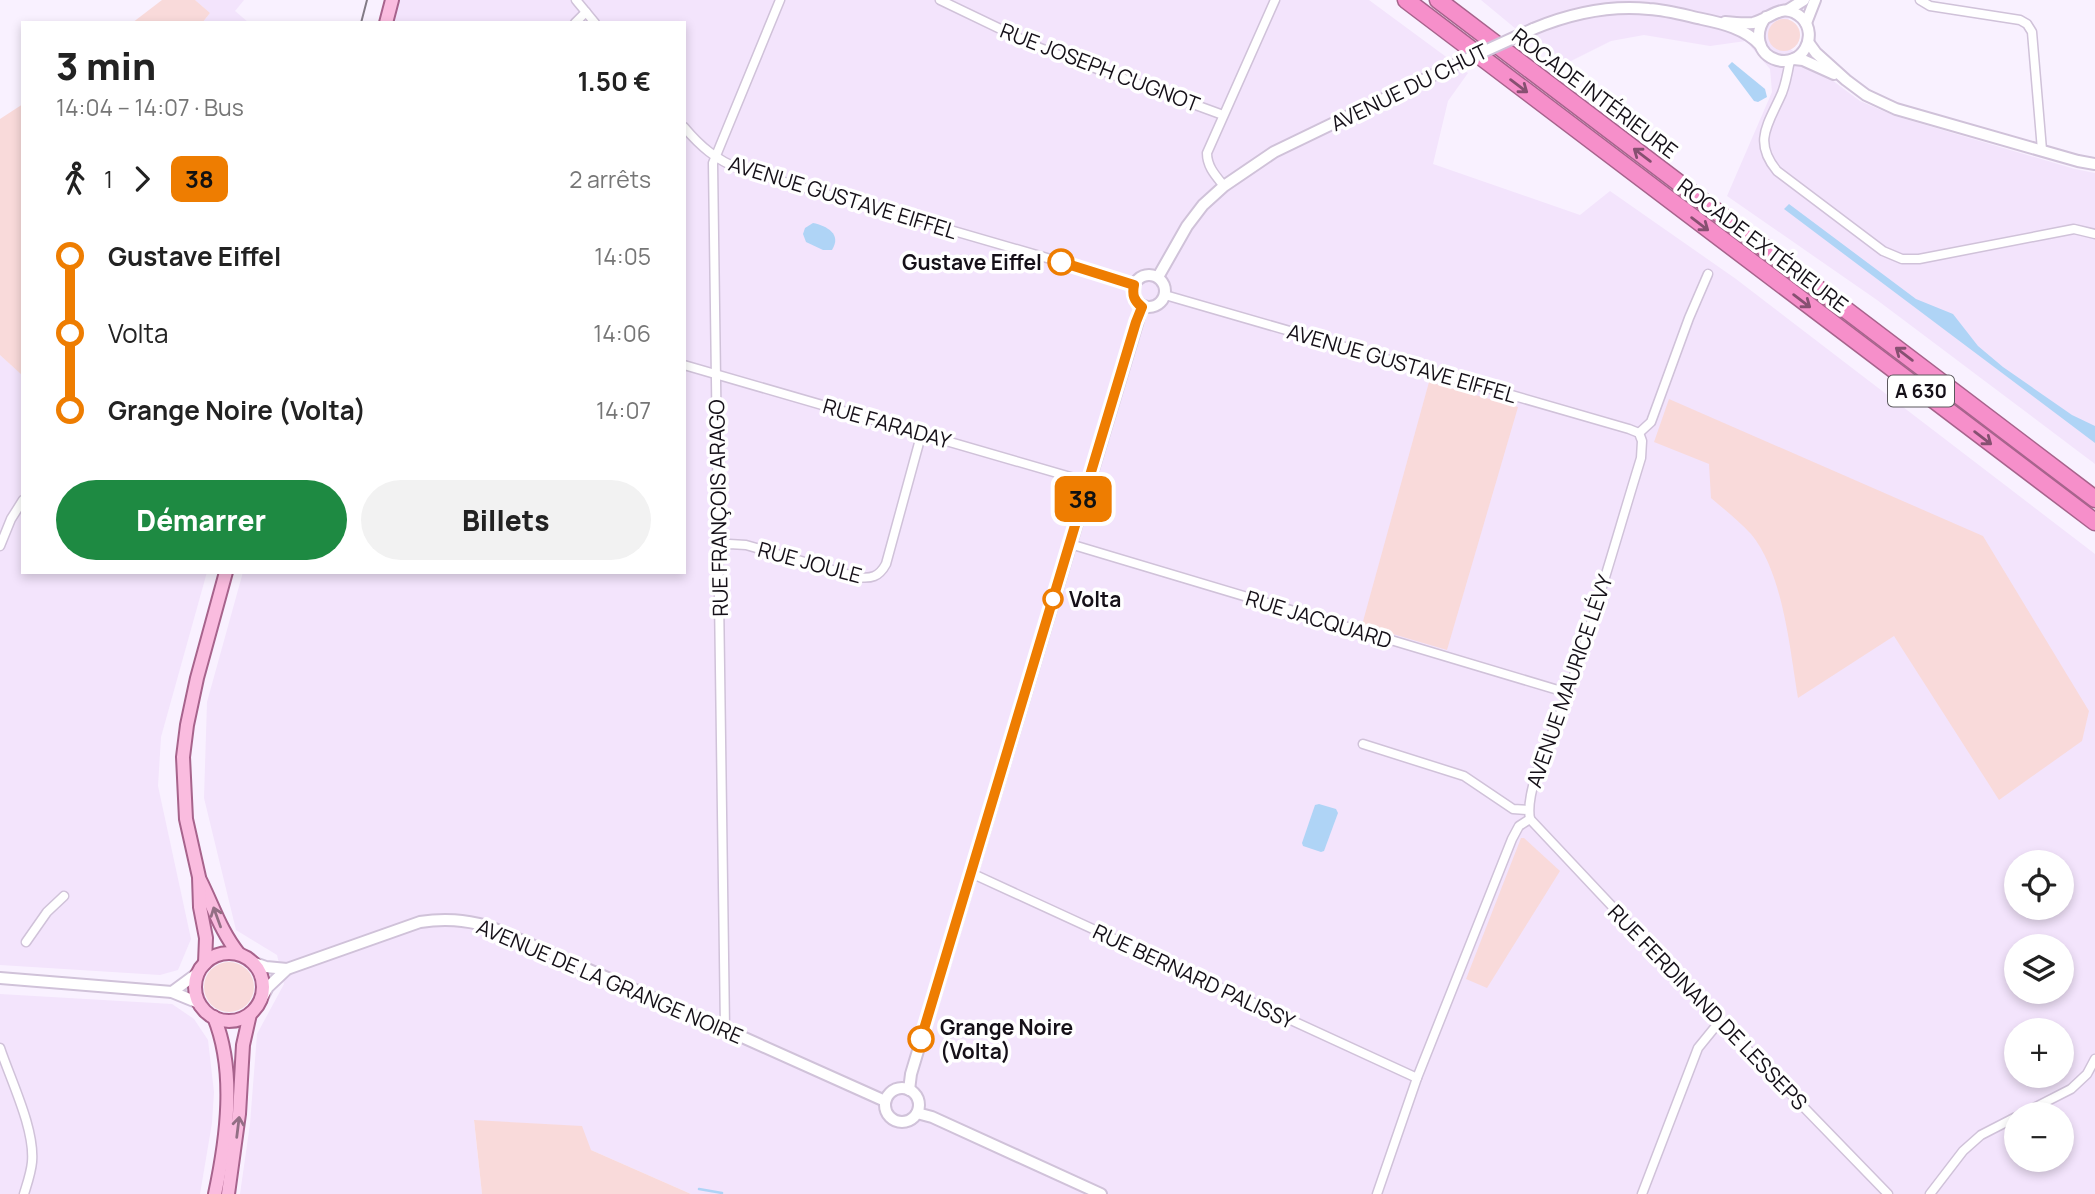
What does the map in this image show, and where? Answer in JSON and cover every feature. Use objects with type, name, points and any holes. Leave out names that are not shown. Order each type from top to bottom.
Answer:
[{"type":"highway","name":"ROCADE EXTÉRIEURE","points":[[1406,0],[2095,523]]},
{"type":"highway","name":"ROCADE INTÉRIEURE","points":[[1438,0],[2095,499]]},
{"type":"main road","points":[[378,21],[383,0]]},
{"type":"main road","points":[[387,21],[392,0]]},
{"type":"main road","points":[[225,574],[197,678],[183,757],[187,819],[199,877],[200,907],[206,938],[196,993],[206,1012],[214,1017],[233,1021],[250,1014]]},
{"type":"main road","points":[[199,877],[226,938],[239,954],[252,962],[262,979],[261,1000],[250,1014],[243,1045],[239,1114],[228,1194]]},
{"type":"main road","points":[[202,967],[221,954],[239,954]]},
{"type":"main road","points":[[214,1017],[222,1035],[227,1093],[222,1153],[215,1194]]},
{"type":"street","points":[[576,0],[593,21]]},
{"type":"street","name":"RUE FRANÇOIS ARAGO","points":[[725,1029],[713,169],[715,157],[780,0]]},
{"type":"street","name":"RUE JOSEPH CUGNOT","points":[[940,0],[1040,48],[1223,115]]},
{"type":"street","points":[[1224,186],[1209,166],[1207,153],[1275,0]]},
{"type":"street","points":[[1804,0],[1788,10],[1773,12],[1766,17],[1759,30],[1760,45],[1768,56],[1774,59],[1803,60],[1846,80]]},
{"type":"street","points":[[1806,23],[1815,0]]},
{"type":"street","points":[[1920,0],[1930,6],[2020,20],[2027,24],[2032,32],[2042,150]]},
{"type":"street","name":"AVENUE DU CHUT","points":[[1158,278],[1187,226],[1203,205],[1224,186],[1274,152],[1532,29],[1573,15],[1633,8],[1716,22],[1741,31],[1760,45]]},
{"type":"street","points":[[1788,10],[1800,16],[1806,23],[1808,42],[1805,49],[1792,60],[1782,92],[1766,126],[1765,149],[1770,162],[1786,177],[1876,246],[1892,256],[1919,259],[2074,229],[2095,234]]},
{"type":"street","points":[[577,21],[586,12]]},
{"type":"street","name":"AVENUE DU CHUT","points":[[1716,22],[1755,22],[1766,17]]},
{"type":"street","points":[[1808,42],[1816,53],[1846,80],[1866,95],[1896,109],[2095,164]]},
{"type":"street","points":[[1774,59],[1786,76]]},
{"type":"street","name":"AVENUE GUSTAVE EIFFEL","points":[[686,129],[715,157],[740,169],[1134,285]]},
{"type":"street","points":[[1639,433],[1651,422],[1708,274]]},
{"type":"street","points":[[1147,275],[1158,278],[1164,285],[1165,295],[1160,304],[1142,307],[1133,295],[1134,285],[1137,280],[1147,275]]},
{"type":"street","name":"AVENUE GUSTAVE EIFFEL","points":[[1165,295],[1639,433]]},
{"type":"street","points":[[909,1090],[911,1074],[1142,307]]},
{"type":"street","name":"RUE FARADAY","points":[[686,366],[1088,482]]},
{"type":"street","name":"RUE JOULE","points":[[719,549],[729,544],[746,545],[857,577],[873,578],[886,564],[922,432]]},
{"type":"street","name":"AVENUE MAURICE LÉVY","points":[[1377,1194],[1417,1078],[1512,839],[1529,814],[1531,792],[1568,693],[1641,458],[1642,441],[1639,433]]},
{"type":"street","points":[[0,546],[21,503]]},
{"type":"street","name":"RUE JACQUARD","points":[[1070,544],[1568,693]]},
{"type":"street","points":[[1363,744],[1464,776],[1513,809],[1529,814]]},
{"type":"street","name":"RUE FERDINAND DE LESSEPS","points":[[1529,814],[1720,1021],[1888,1194]]},
{"type":"street","name":"RUE BERNARD PALISSY","points":[[971,873],[1417,1078]]},
{"type":"street","points":[[26,942],[47,912],[64,896]]},
{"type":"street","name":"AVENUE DE LA GRANGE NOIRE","points":[[261,1000],[268,987],[287,969],[420,922],[464,920],[488,926],[885,1101]]},
{"type":"street","points":[[252,962],[266,967],[287,969]]},
{"type":"street","points":[[172,992],[202,967]]},
{"type":"street","points":[[0,978],[172,992],[200,1003]]},
{"type":"street","points":[[1642,1194],[1698,1048],[1720,1021]]},
{"type":"street","points":[[0,1048],[32,1143],[32,1162],[24,1194]]},
{"type":"street","points":[[2045,1102],[2071,1089],[2087,1074],[2095,1059]]},
{"type":"street","points":[[894,1089],[909,1090],[917,1097],[917,1113],[909,1120],[898,1122],[889,1116],[885,1101],[894,1089]]},
{"type":"street","points":[[917,1113],[932,1117],[1101,1194]]},
{"type":"street","points":[[1930,1194],[1963,1151],[1981,1135],[2004,1123]]},
{"type":"shaded area","points":[[162,0],[195,0],[210,13],[204,21],[135,21]]},
{"type":"shaded area","points":[[195,0],[244,0],[235,11],[247,21],[204,21],[210,13]]},
{"type":"shaded area","points":[[399,0],[1369,0],[1468,73],[1448,101],[1433,164],[1580,215],[1610,191],[1736,279],[2095,554],[2095,1194],[691,1194],[591,1150],[474,1121],[482,1194],[240,1194],[250,1124],[257,1034],[284,984],[277,955],[236,930],[204,798],[207,702],[242,574],[686,574],[686,21],[394,21]]},
{"type":"shaded area","points":[[1481,0],[1800,0],[1785,26],[1785,45],[1860,101],[1895,116],[2095,173],[2095,464],[1877,300],[1727,196],[1772,92],[1770,69],[1746,41],[1710,46],[1644,35],[1611,41],[1561,66]]},
{"type":"shaded area","points":[[1784,19],[1795,24],[1800,35],[1795,46],[1784,51],[1773,46],[1768,35],[1773,24]]},
{"type":"shaded area","points":[[21,105],[21,374],[0,355],[0,119]]},
{"type":"shaded area","points":[[0,355],[21,374],[21,574],[206,574],[161,737],[158,786],[191,939],[178,970],[160,975],[0,965]]},
{"type":"shaded area","points":[[1429,382],[1518,407],[1447,650],[1362,625]]},
{"type":"shaded area","points":[[1669,399],[1983,536],[2089,711],[2082,741],[1999,800],[1894,636],[1798,698],[1784,612],[1771,569],[1762,550],[1751,534],[1711,498],[1709,464],[1654,442]]},
{"type":"shaded area","points":[[1521,838],[1560,871],[1487,988],[1466,979]]},
{"type":"shaded area","points":[[229,962],[246,970],[254,987],[246,1004],[229,1012],[212,1004],[204,987],[212,970]]},
{"type":"shaded area","points":[[0,994],[172,1004],[194,1019],[208,1040],[214,1092],[212,1123],[200,1194],[0,1194]]},
{"type":"shaded area","points":[[474,1120],[582,1126],[591,1150],[691,1194],[482,1194]]},
{"type":"water","points":[[1732,62],[1765,89],[1767,97],[1758,102],[1754,101],[1728,66]]},
{"type":"water","points":[[1789,204],[1916,299],[1953,314],[1978,346],[2003,367],[2072,415],[2095,426],[2095,443],[1784,209]]},
{"type":"water","points":[[813,223],[832,232],[835,244],[832,250],[823,250],[806,242],[803,234],[805,228]]},
{"type":"water","points":[[1315,805],[1336,809],[1338,813],[1324,851],[1321,852],[1303,846],[1302,843]]},
{"type":"waterway","points":[[699,1189],[722,1193]]},
{"type":"tram line","points":[[362,21],[367,0]]},
{"type":"bus line","name":"38","points":[[921,1039],[1142,307],[1133,295],[1134,285],[1061,262]]},
{"type":"place","name":"Gustave Eiffel","points":[[1061,262]]},
{"type":"place","name":"Volta","points":[[1053,599]]},
{"type":"place","name":"Grange Noire (Volta)","points":[[921,1039]]}]
